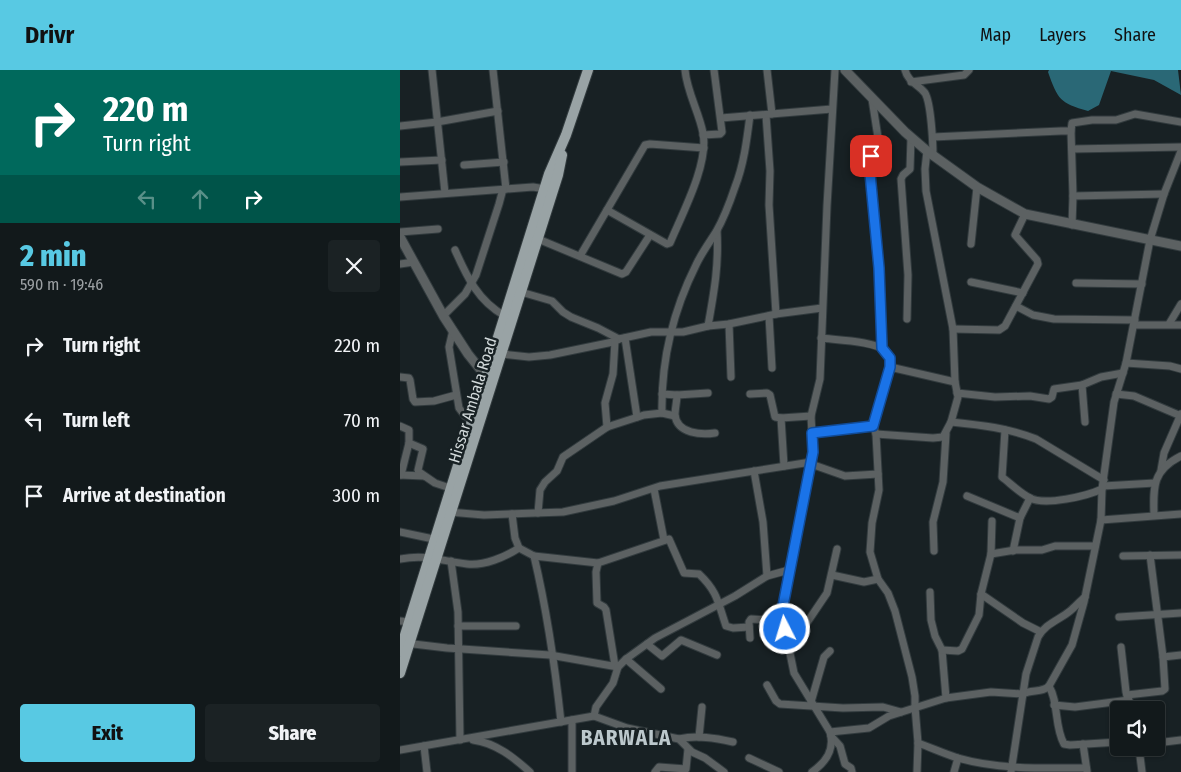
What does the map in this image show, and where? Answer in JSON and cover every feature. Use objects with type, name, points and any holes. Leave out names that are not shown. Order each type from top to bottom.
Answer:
[{"type":"main road","name":"Hissar Ambala Road","points":[[455,490],[472,419],[549,174],[566,135],[588,70]]},
{"type":"main road","name":"Hissar Ambala Road","points":[[400,674],[405,646],[455,490],[492,386],[558,175],[566,135]]},
{"type":"main road","name":"Hissar Ambala Road","points":[[405,646],[405,622],[434,558]]},
{"type":"street","points":[[432,70],[445,193]]},
{"type":"street","points":[[444,315],[465,294],[471,285],[504,189],[504,162],[493,70]]},
{"type":"street","points":[[607,210],[667,244],[670,243],[698,173],[704,148],[703,135],[685,70]]},
{"type":"street","points":[[703,135],[721,134],[714,70]]},
{"type":"street","points":[[767,70],[772,368]]},
{"type":"street","points":[[835,70],[820,379],[811,416],[813,452],[780,621],[785,629],[794,673],[840,746],[845,764],[851,768],[852,772]]},
{"type":"street","points":[[845,70],[911,138],[977,187],[1025,214],[1181,246]]},
{"type":"street","points":[[905,70],[911,82],[927,97],[933,137],[925,169],[926,191],[953,329],[955,382],[958,400],[946,434],[943,482],[933,522],[934,552]]},
{"type":"street","points":[[911,82],[964,75],[969,70]]},
{"type":"street","points":[[872,99],[879,144],[869,163],[879,268],[882,348]]},
{"type":"street","points":[[720,118],[832,109]]},
{"type":"street","points":[[400,126],[438,122],[498,111]]},
{"type":"street","points":[[1072,225],[1071,125],[1075,122],[1116,120],[1135,114],[1181,122]]},
{"type":"street","points":[[662,413],[662,394],[671,332],[678,307],[696,264],[717,231],[739,176],[750,115]]},
{"type":"street","points":[[933,137],[1061,130],[1070,132]]},
{"type":"street","points":[[907,319],[908,275],[901,179],[910,169],[911,138]]},
{"type":"street","points":[[580,256],[644,145],[704,148]]},
{"type":"street","points":[[1072,148],[1181,147]]},
{"type":"street","points":[[831,734],[869,728],[889,716],[946,698],[991,692],[1024,694],[1026,692],[1044,690],[1050,686],[1072,645],[1085,597],[1101,520],[1103,485],[1114,402],[1126,363],[1150,240],[1164,194],[1181,151]]},
{"type":"street","points":[[400,162],[442,160]]},
{"type":"street","points":[[464,165],[504,162]]},
{"type":"street","points":[[400,196],[533,187],[545,189]]},
{"type":"street","points":[[972,244],[977,187]]},
{"type":"street","points":[[1073,196],[1164,194]]},
{"type":"street","points":[[953,329],[1002,330],[1038,264],[1037,260],[1015,235],[1025,214]]},
{"type":"street","points":[[400,232],[438,229]]},
{"type":"street","points":[[708,326],[717,272],[717,231]]},
{"type":"street","points":[[538,239],[625,274],[650,235]]},
{"type":"street","points":[[400,237],[453,330],[492,386]]},
{"type":"street","points":[[456,250],[471,285],[495,311],[505,316]]},
{"type":"street","points":[[400,264],[414,262]]},
{"type":"street","points":[[972,282],[1023,293]]},
{"type":"street","points":[[1076,283],[1142,284]]},
{"type":"street","points":[[521,292],[552,300],[563,312],[571,317],[620,339]]},
{"type":"street","points":[[1169,324],[1181,304]]},
{"type":"street","points":[[1016,306],[1033,315],[1054,319],[1181,325]]},
{"type":"street","points":[[502,354],[529,357],[550,356],[653,332],[683,332],[708,326],[822,308]]},
{"type":"street","points":[[730,324],[730,377]]},
{"type":"street","points":[[453,330],[449,347],[456,394],[459,408],[465,416],[472,419]]},
{"type":"street","points":[[821,338],[873,345],[882,348],[890,358],[890,367],[873,426],[876,434],[879,495],[872,523],[870,545],[878,579],[888,593],[895,611],[912,678],[918,743],[917,772]]},
{"type":"street","points":[[620,339],[637,417]]},
{"type":"street","points":[[607,427],[605,403],[620,339]]},
{"type":"street","points":[[1126,363],[1170,366],[1181,369]]},
{"type":"street","points":[[890,367],[955,382]]},
{"type":"street","points":[[957,393],[995,397],[1030,396],[1049,399],[1052,397],[1054,389],[1082,385],[1102,377],[1123,373]]},
{"type":"street","points":[[400,377],[409,378],[415,402],[434,400],[456,394]]},
{"type":"street","points":[[1082,385],[1085,422]]},
{"type":"street","points":[[662,394],[677,395],[708,392]]},
{"type":"street","points":[[750,394],[770,394],[774,416],[781,418],[811,416]]},
{"type":"street","points":[[1116,394],[1134,396],[1181,415],[1164,453],[1161,470],[1155,483],[1153,498],[1154,515]]},
{"type":"street","points":[[677,395],[675,416],[680,424],[692,433],[701,435],[715,433]]},
{"type":"street","points":[[538,513],[540,490],[545,482],[558,471],[563,457],[607,427],[637,417],[662,413],[675,416]]},
{"type":"street","points":[[781,418],[784,466]]},
{"type":"street","points":[[951,422],[975,424],[1005,430],[1036,440],[1103,485],[1155,483]]},
{"type":"street","points":[[400,426],[409,430],[409,443],[400,475],[424,476]]},
{"type":"street","points":[[812,433],[873,426]]},
{"type":"street","points":[[1005,430],[1002,477],[1030,498],[1037,501],[1070,499],[1092,494],[1103,485]]},
{"type":"street","points":[[876,434],[937,438],[946,434]]},
{"type":"street","points":[[409,443],[423,449],[418,471],[435,483],[455,490]]},
{"type":"street","points":[[1161,470],[1181,456]]},
{"type":"street","points":[[448,512],[484,515],[571,511],[614,502],[660,486],[811,463],[845,476],[878,474]]},
{"type":"street","points":[[754,471],[763,522],[767,576]]},
{"type":"street","points":[[654,488],[664,540]]},
{"type":"street","points":[[967,496],[1020,518]]},
{"type":"street","points":[[1013,551],[1020,518],[1030,498]]},
{"type":"street","points":[[512,514],[515,538],[519,548],[534,556],[598,563],[670,539],[684,573],[699,574],[712,587],[720,604],[726,626],[733,628],[749,627]]},
{"type":"street","points":[[1101,520],[1181,514]]},
{"type":"street","points":[[942,650],[958,651],[962,649],[978,618],[981,594],[991,554],[992,521]]},
{"type":"street","points":[[400,532],[439,540]]},
{"type":"street","points":[[991,554],[1042,550],[1055,546],[1095,546]]},
{"type":"street","points":[[400,559],[414,556],[469,565],[487,562],[508,555],[519,548]]},
{"type":"street","points":[[785,629],[800,629],[804,627],[827,593],[837,549]]},
{"type":"street","points":[[1054,704],[1075,707],[1164,691],[1163,657],[1150,555]]},
{"type":"street","points":[[1123,556],[1181,555]]},
{"type":"street","points":[[534,556],[546,607],[561,722]]},
{"type":"street","points":[[451,561],[458,626],[463,740]]},
{"type":"street","points":[[594,716],[596,707],[613,683],[616,666],[606,610],[597,603],[596,572],[598,563]]},
{"type":"street","points":[[405,646],[553,655],[616,666],[647,644],[767,576],[790,570]]},
{"type":"street","points":[[832,575],[864,582],[878,579]]},
{"type":"street","points":[[930,592],[931,620],[935,636],[942,650],[946,698]]},
{"type":"street","points":[[981,594],[1023,623],[1041,632]]},
{"type":"street","points":[[1012,770],[1026,674],[1041,632],[1049,624],[1071,611],[1085,597]]},
{"type":"street","points":[[1119,617],[1181,613]]},
{"type":"street","points":[[750,638],[749,622],[752,619],[780,621]]},
{"type":"street","points":[[458,626],[516,626]]},
{"type":"street","points":[[647,644],[662,656],[681,640],[717,656]]},
{"type":"street","points":[[1121,647],[1129,701]]},
{"type":"street","points":[[812,704],[824,657],[830,651]]},
{"type":"street","points":[[1163,657],[1181,655]]},
{"type":"street","points":[[626,659],[661,689]]},
{"type":"street","points":[[767,685],[778,703],[812,704],[843,708],[883,707],[902,712]]},
{"type":"street","points":[[1050,686],[1053,692],[1056,724],[1063,743],[1066,745],[1110,742]]},
{"type":"street","points":[[699,737],[702,707]]},
{"type":"street","points":[[400,750],[594,716],[627,728],[679,739],[717,738],[733,742]]},
{"type":"street","points":[[572,720],[572,772]]},
{"type":"street","points":[[812,772],[826,760],[831,749],[831,734]]},
{"type":"street","points":[[679,739],[693,753],[705,758],[724,772]]},
{"type":"street","points":[[463,740],[487,742],[513,757],[530,772]]},
{"type":"street","points":[[1165,742],[1181,740]]},
{"type":"street","points":[[918,743],[958,758],[1012,770],[1087,770],[1083,744]]},
{"type":"street","points":[[424,746],[426,772]]},
{"type":"street","points":[[655,772],[659,767],[686,768],[688,749]]},
{"type":"street","points":[[1140,756],[1142,772]]},
{"type":"street","points":[[749,758],[779,772]]},
{"type":"street","points":[[954,772],[958,758]]},
{"type":"water","points":[[1049,70],[1178,70],[1181,95],[1154,80],[1111,71],[1099,105],[1088,111],[1066,103],[1061,99],[1055,89],[1048,72]]},
{"type":"district","name":"BARWALA","points":[[626,738]]},
{"type":"route","points":[[785,629],[780,621],[813,452],[812,433],[873,426],[890,367],[890,358],[882,348],[879,268],[869,163],[871,156]]}]
